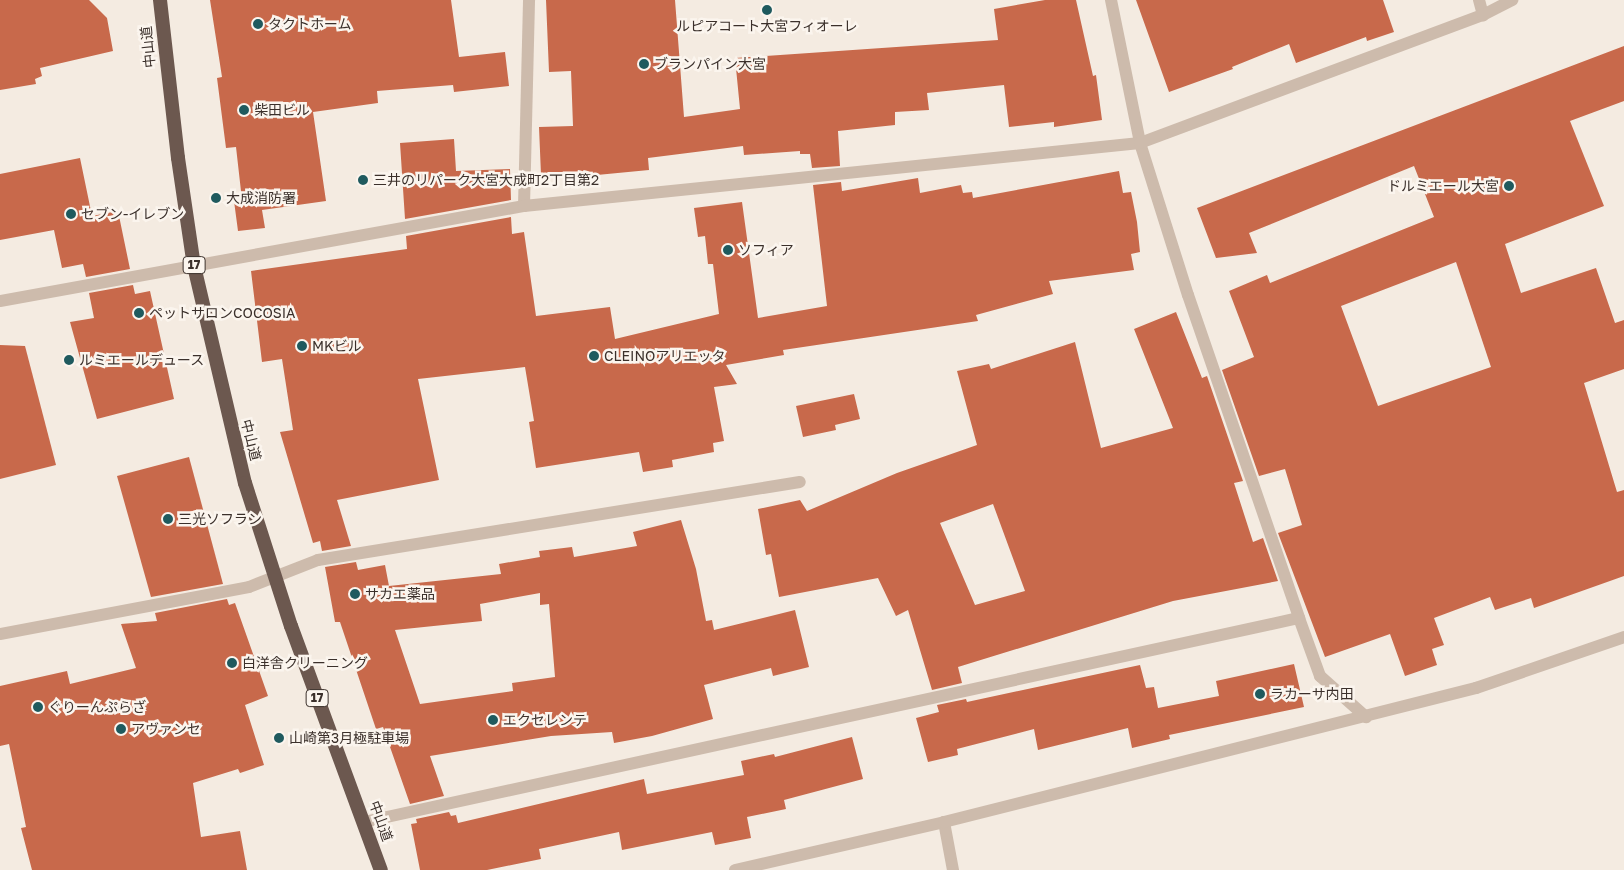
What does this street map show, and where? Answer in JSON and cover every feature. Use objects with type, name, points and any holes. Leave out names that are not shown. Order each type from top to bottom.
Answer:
[{"type":"highway","name":"中山道","points":[[160,0],[178,158],[194,266],[243,474],[275,576],[381,870]]},
{"type":"street","points":[[524,206],[529,0]]},
{"type":"street","points":[[1111,0],[1140,143],[1188,296],[1299,618],[1320,676],[1366,716]]},
{"type":"street","points":[[1479,0],[1483,15]]},
{"type":"street","points":[[0,301],[524,206],[1140,143],[1483,15],[1512,0]]},
{"type":"street","points":[[0,634],[249,587],[318,560],[800,482]]},
{"type":"street","points":[[364,822],[1299,618]]},
{"type":"street","points":[[734,870],[944,822],[1476,688],[1624,637]]},
{"type":"street","points":[[944,822],[953,870]]},
{"type":"building","points":[[0,0],[89,0],[107,18],[113,51],[40,68],[42,76],[35,79],[36,84],[0,90]]},
{"type":"building","points":[[210,0],[451,0],[459,57],[505,52],[509,86],[454,92],[453,85],[377,91],[378,103],[313,112],[326,201],[262,210],[265,228],[238,231],[234,201],[242,200],[236,147],[226,148],[217,78],[222,77]]},
{"type":"building","points":[[546,0],[675,0],[684,117],[740,109],[735,58],[998,40],[994,9],[1045,0],[1076,0],[1093,76],[1096,75],[1102,120],[1054,127],[1054,122],[1009,127],[1004,85],[927,93],[929,110],[895,112],[895,125],[838,131],[840,166],[812,168],[810,154],[800,154],[800,151],[744,155],[743,146],[648,158],[649,170],[576,177],[576,174],[541,175],[539,127],[573,126],[571,71],[549,72]]},
{"type":"building","points":[[1136,0],[1383,0],[1394,32],[1367,41],[1366,37],[1296,63],[1289,44],[1232,67],[1233,69],[1169,92]]},
{"type":"building","points":[[1624,46],[1624,101],[1570,121],[1604,206],[1505,244],[1521,293],[1596,268],[1615,323],[1624,320],[1624,369],[1584,383],[1617,492],[1624,490],[1624,576],[1534,608],[1531,598],[1495,610],[1490,597],[1434,618],[1444,645],[1432,649],[1437,665],[1405,676],[1390,634],[1325,657],[1278,533],[1302,525],[1285,469],[1259,476],[1222,370],[1254,357],[1229,291],[1267,275],[1270,283],[1434,217],[1414,166],[1249,233],[1257,253],[1216,258],[1197,208]],"holes":[[[1456,262],[1491,367],[1378,406],[1341,306]]]},
{"type":"building","points":[[454,139],[456,171],[510,169],[511,200],[405,219],[400,143]]},
{"type":"building","points":[[80,158],[92,216],[118,211],[130,269],[86,277],[83,264],[62,268],[54,230],[0,240],[0,174]]},
{"type":"building","points":[[1119,171],[1123,193],[1131,192],[1137,222],[1140,252],[1131,254],[1134,270],[1049,281],[1053,294],[976,315],[978,321],[783,350],[784,355],[726,365],[737,384],[714,387],[724,441],[713,443],[714,452],[672,460],[673,467],[643,472],[639,452],[536,468],[529,422],[534,421],[525,367],[418,379],[439,480],[337,500],[351,546],[322,551],[320,541],[313,543],[280,432],[293,430],[282,359],[262,362],[251,271],[407,249],[406,236],[511,217],[512,234],[524,232],[536,316],[610,307],[615,339],[719,314],[713,264],[708,264],[705,236],[698,237],[694,208],[742,202],[758,318],[827,306],[813,185],[841,182],[842,191],[918,178],[920,193],[961,185],[963,193],[972,192],[973,198]]},
{"type":"building","points":[[133,285],[135,294],[150,291],[174,399],[97,419],[70,322],[94,318],[89,293]]},
{"type":"building","points":[[1176,312],[1202,378],[1207,376],[1243,481],[1234,483],[1253,542],[1263,538],[1278,581],[1173,601],[958,667],[962,683],[932,690],[908,610],[896,616],[878,578],[779,597],[771,554],[766,555],[758,509],[800,500],[807,511],[897,473],[977,445],[957,371],[989,364],[991,369],[1075,342],[1101,448],[1173,428],[1134,329]],"holes":[[[993,504],[1025,591],[975,605],[940,523]]]},
{"type":"building","points":[[0,345],[25,346],[56,465],[0,479]]},
{"type":"building","points":[[854,394],[860,419],[835,425],[836,430],[803,437],[796,406]]},
{"type":"building","points":[[189,457],[223,584],[151,597],[117,476]]},
{"type":"building","points":[[681,520],[696,569],[706,621],[712,620],[714,630],[795,610],[809,667],[773,676],[771,668],[704,685],[713,719],[652,736],[614,743],[612,732],[551,736],[430,756],[444,796],[410,804],[383,727],[376,729],[340,622],[335,622],[325,567],[356,562],[358,570],[385,565],[389,586],[501,574],[499,564],[540,557],[539,551],[572,547],[574,557],[637,546],[633,532]],"holes":[[[540,593],[540,605],[549,604],[555,677],[512,683],[513,691],[420,704],[395,630],[482,621],[480,604]]]},
{"type":"building","points":[[227,599],[229,605],[235,603],[268,696],[245,705],[264,765],[240,773],[238,769],[193,783],[201,837],[240,831],[247,870],[32,870],[21,828],[26,827],[9,744],[0,746],[0,686],[67,671],[70,684],[136,668],[121,624],[157,621],[155,613]]},
{"type":"building","points":[[1294,664],[1304,707],[1169,735],[1170,739],[1132,748],[1128,728],[1038,750],[1034,729],[957,749],[958,755],[928,762],[916,718],[939,712],[937,705],[966,699],[967,702],[1140,665],[1146,688],[1154,687],[1158,708],[1219,696],[1216,681]]},
{"type":"building","points":[[852,737],[863,779],[784,800],[786,809],[747,817],[751,838],[715,845],[712,832],[622,850],[619,832],[539,849],[541,859],[487,870],[420,870],[411,824],[417,823],[416,819],[449,812],[451,816],[456,815],[458,823],[644,779],[647,794],[744,775],[741,761],[774,754],[775,757]]},
{"type":"place","name":"ルピアコート大宮フィオーレ","points":[[767,10]]},
{"type":"place","name":"タクトホーム","points":[[258,24]]},
{"type":"place","name":"ブランパイン大宮","points":[[644,64]]},
{"type":"place","name":"柴田ビル","points":[[244,110]]},
{"type":"place","name":"三井のリパーク大宮大成町2丁目第2","points":[[363,180]]},
{"type":"place","name":"ドルミエール大宮","points":[[1509,186]]},
{"type":"place","name":"大成消防署","points":[[216,198]]},
{"type":"place","name":"セブン-イレブン","points":[[71,214]]},
{"type":"place","name":"ソフィア","points":[[728,250]]},
{"type":"place","name":"ペットサロンCOCOSIA","points":[[139,313]]},
{"type":"place","name":"MKビル","points":[[302,346]]},
{"type":"place","name":"CLEINOアリエッタ","points":[[594,356]]},
{"type":"place","name":"ルミエールデュース","points":[[69,360]]},
{"type":"place","name":"三光ソフラン","points":[[168,519]]},
{"type":"place","name":"サカエ薬品","points":[[355,594]]},
{"type":"place","name":"白洋舎クリーニング","points":[[232,663]]},
{"type":"place","name":"ラカーサ内田","points":[[1260,694]]},
{"type":"place","name":"ぐりーんぷらざ","points":[[38,707]]},
{"type":"place","name":"エクセレンテ","points":[[493,720]]},
{"type":"place","name":"アヴァンセ","points":[[121,729]]},
{"type":"place","name":"山崎第3月極駐車場","points":[[279,738]]}]
